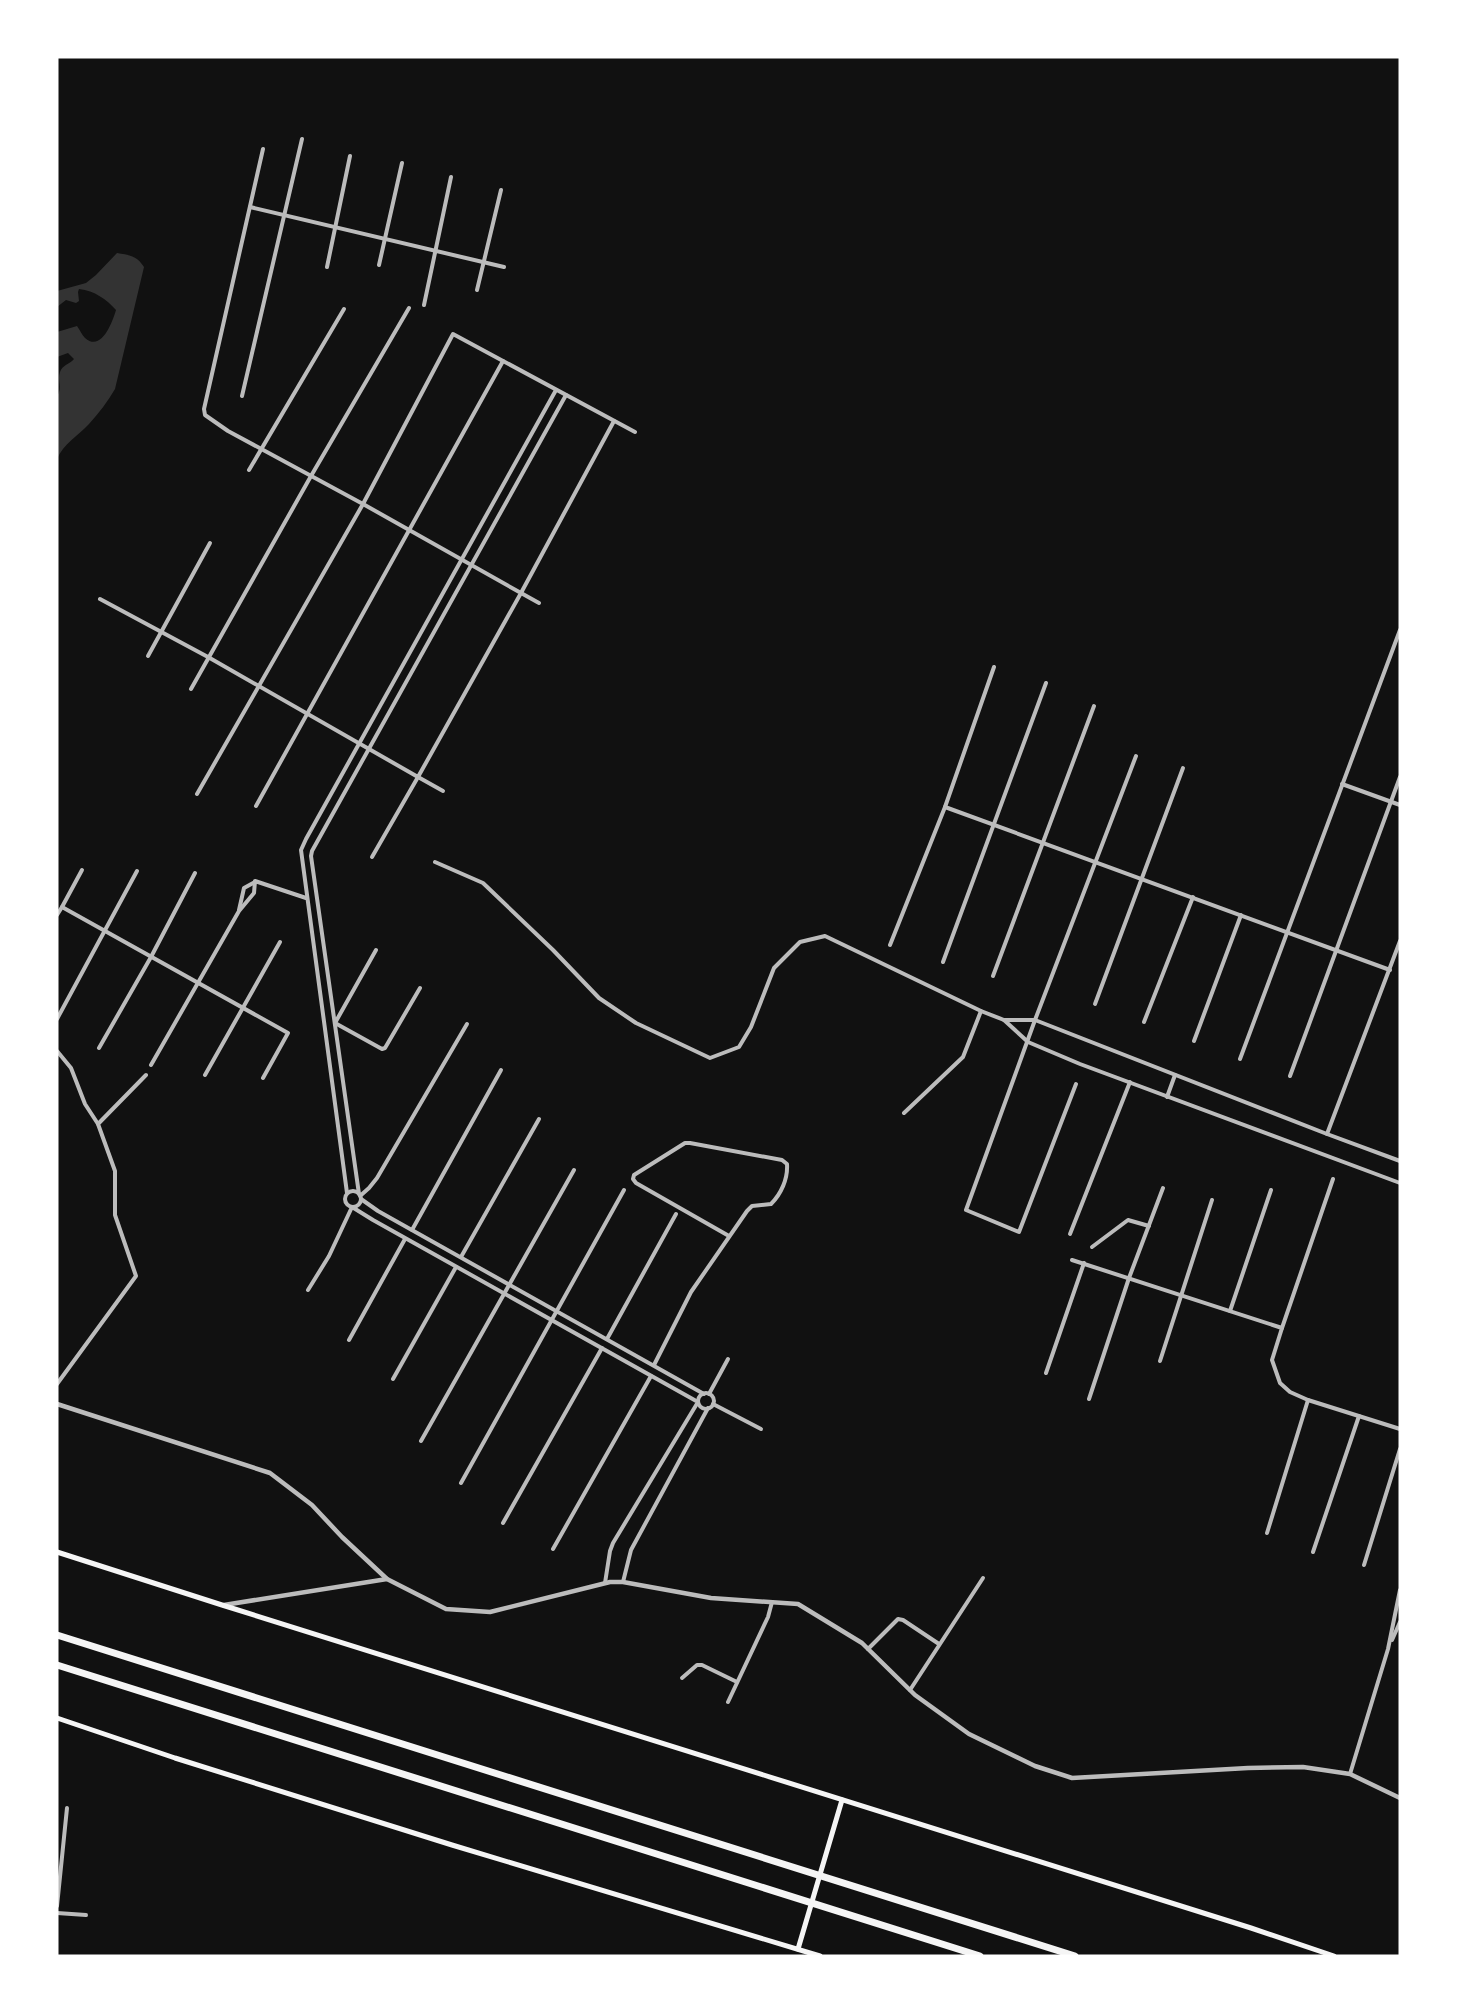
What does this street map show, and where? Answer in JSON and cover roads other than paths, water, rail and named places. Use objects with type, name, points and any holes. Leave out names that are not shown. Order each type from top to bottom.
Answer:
[{"type":"highway","points":[[57,1635],[1075,1956]]},
{"type":"highway","points":[[57,1665],[980,1956]]},
{"type":"main road","points":[[57,1552],[1334,1956]]},
{"type":"main road","points":[[57,1718],[452,1845],[820,1956]]},
{"type":"main road","points":[[798,1949],[842,1800]]},
{"type":"street","points":[[242,396],[302,139]]},
{"type":"street","points":[[263,149],[204,409],[205,415],[262,450],[471,563],[539,603]]},
{"type":"street","points":[[327,267],[350,156]]},
{"type":"street","points":[[379,265],[402,164]]},
{"type":"street","points":[[424,305],[451,177]]},
{"type":"street","points":[[477,290],[501,190]]},
{"type":"street","points":[[250,207],[504,267]]},
{"type":"street","points":[[191,689],[409,308]]},
{"type":"street","points":[[249,470],[344,309]]},
{"type":"street","points":[[197,794],[363,504],[453,334],[634,432]]},
{"type":"street","points":[[256,806],[503,361]]},
{"type":"street","points":[[556,390],[301,850],[347,1193],[345,1201],[405,1239],[698,1402],[702,1408],[708,1408]]},
{"type":"street","points":[[309,1290],[329,1256],[352,1207],[358,1205],[360,1196],[311,856],[315,844],[566,395]]},
{"type":"street","points":[[372,857],[521,593],[614,421]]},
{"type":"street","points":[[148,656],[210,543]]},
{"type":"street","points":[[100,599],[208,657],[443,791]]},
{"type":"street","points":[[1240,1059],[1400,630]]},
{"type":"street","points":[[890,945],[945,807],[994,667]]},
{"type":"street","points":[[943,962],[1046,683]]},
{"type":"street","points":[[993,976],[1094,706]]},
{"type":"street","points":[[1076,1084],[1019,1232],[966,1210],[1035,1020],[1136,756]]},
{"type":"street","points":[[1095,1004],[1183,768]]},
{"type":"street","points":[[1290,1076],[1400,777]]},
{"type":"street","points":[[1342,784],[1400,805]]},
{"type":"street","points":[[945,807],[1390,970]]},
{"type":"street","points":[[435,862],[483,883],[553,950],[598,999],[636,1023],[710,1058],[739,1047],[751,1028],[774,968],[800,942],[825,936],[1004,1020],[1028,1042],[1167,1097],[1400,1183]]},
{"type":"street","points":[[57,915],[82,870]]},
{"type":"street","points":[[57,1019],[137,871]]},
{"type":"street","points":[[99,1048],[151,957],[195,873]]},
{"type":"street","points":[[255,881],[307,898]]},
{"type":"street","points":[[151,1065],[239,910],[254,893],[255,881]]},
{"type":"street","points":[[239,910],[244,888],[255,881]]},
{"type":"street","points":[[1144,1022],[1193,897]]},
{"type":"street","points":[[62,907],[288,1033],[263,1078]]},
{"type":"street","points":[[1194,1041],[1241,915]]},
{"type":"street","points":[[1327,1134],[1400,941]]},
{"type":"street","points":[[205,1075],[280,942]]},
{"type":"street","points":[[335,1023],[376,950]]},
{"type":"street","points":[[335,1023],[382,1049],[386,1048],[420,988]]},
{"type":"street","points":[[904,1113],[963,1057],[981,1011]]},
{"type":"street","points":[[1004,1020],[1035,1020],[1400,1161]]},
{"type":"street","points":[[360,1196],[377,1178],[467,1024]]},
{"type":"street","points":[[57,1051],[71,1068],[85,1104],[98,1124],[115,1171],[115,1215],[136,1276],[57,1384]]},
{"type":"street","points":[[412,1230],[501,1070]]},
{"type":"street","points":[[98,1124],[146,1075]]},
{"type":"street","points":[[1167,1097],[1175,1075]]},
{"type":"street","points":[[1070,1234],[1130,1082]]},
{"type":"street","points":[[461,1257],[539,1119]]},
{"type":"street","points":[[654,1365],[691,1292],[749,1208],[771,1204],[775,1200],[786,1178],[785,1162],[685,1143],[634,1175],[633,1179],[636,1183],[729,1236]]},
{"type":"street","points":[[421,1441],[574,1170]]},
{"type":"street","points":[[1333,1179],[1272,1360],[1274,1370],[1280,1383],[1290,1392],[1308,1400],[1400,1429]]},
{"type":"street","points":[[1089,1399],[1129,1278],[1163,1188]]},
{"type":"street","points":[[461,1483],[624,1190]]},
{"type":"street","points":[[1230,1311],[1271,1190]]},
{"type":"street","points":[[347,1193],[353,1191],[412,1230],[706,1394],[713,1399],[713,1404]]},
{"type":"street","points":[[1160,1361],[1212,1200]]},
{"type":"street","points":[[607,1339],[676,1214]]},
{"type":"street","points":[[1092,1247],[1128,1220],[1149,1226]]},
{"type":"street","points":[[349,1340],[405,1239]]},
{"type":"street","points":[[1072,1260],[1282,1328]]},
{"type":"street","points":[[1046,1373],[1084,1263]]},
{"type":"street","points":[[393,1378],[456,1267]]},
{"type":"street","points":[[504,1522],[602,1348]]},
{"type":"street","points":[[604,1583],[610,1551],[614,1543],[700,1396],[706,1394],[728,1359]]},
{"type":"street","points":[[553,1549],[651,1376]]},
{"type":"street","points":[[1266,1533],[1308,1400]]},
{"type":"street","points":[[57,1404],[270,1473],[312,1505],[387,1579],[446,1609],[490,1612],[604,1583],[623,1582],[711,1598],[798,1604],[862,1643],[909,1690],[969,1734],[1035,1766],[1072,1778],[1248,1768],[1310,1768],[1350,1774],[1400,1798]]},
{"type":"street","points":[[623,1582],[631,1550],[708,1408],[713,1404]]},
{"type":"street","points":[[713,1404],[760,1429]]},
{"type":"street","points":[[1314,1552],[1359,1416]]},
{"type":"street","points":[[1364,1565],[1400,1449]]},
{"type":"street","points":[[909,1690],[982,1578]]},
{"type":"street","points":[[222,1605],[387,1579]]},
{"type":"street","points":[[1350,1774],[1388,1649],[1400,1590]]},
{"type":"street","points":[[728,1702],[768,1617],[771,1602]]},
{"type":"street","points":[[868,1648],[898,1619],[939,1644]]},
{"type":"street","points":[[1388,1649],[1400,1622]]},
{"type":"street","points":[[682,1678],[697,1665],[702,1665],[737,1682]]},
{"type":"street","points":[[57,1906],[67,1808]]},
{"type":"street","points":[[57,1913],[86,1916]]}]
